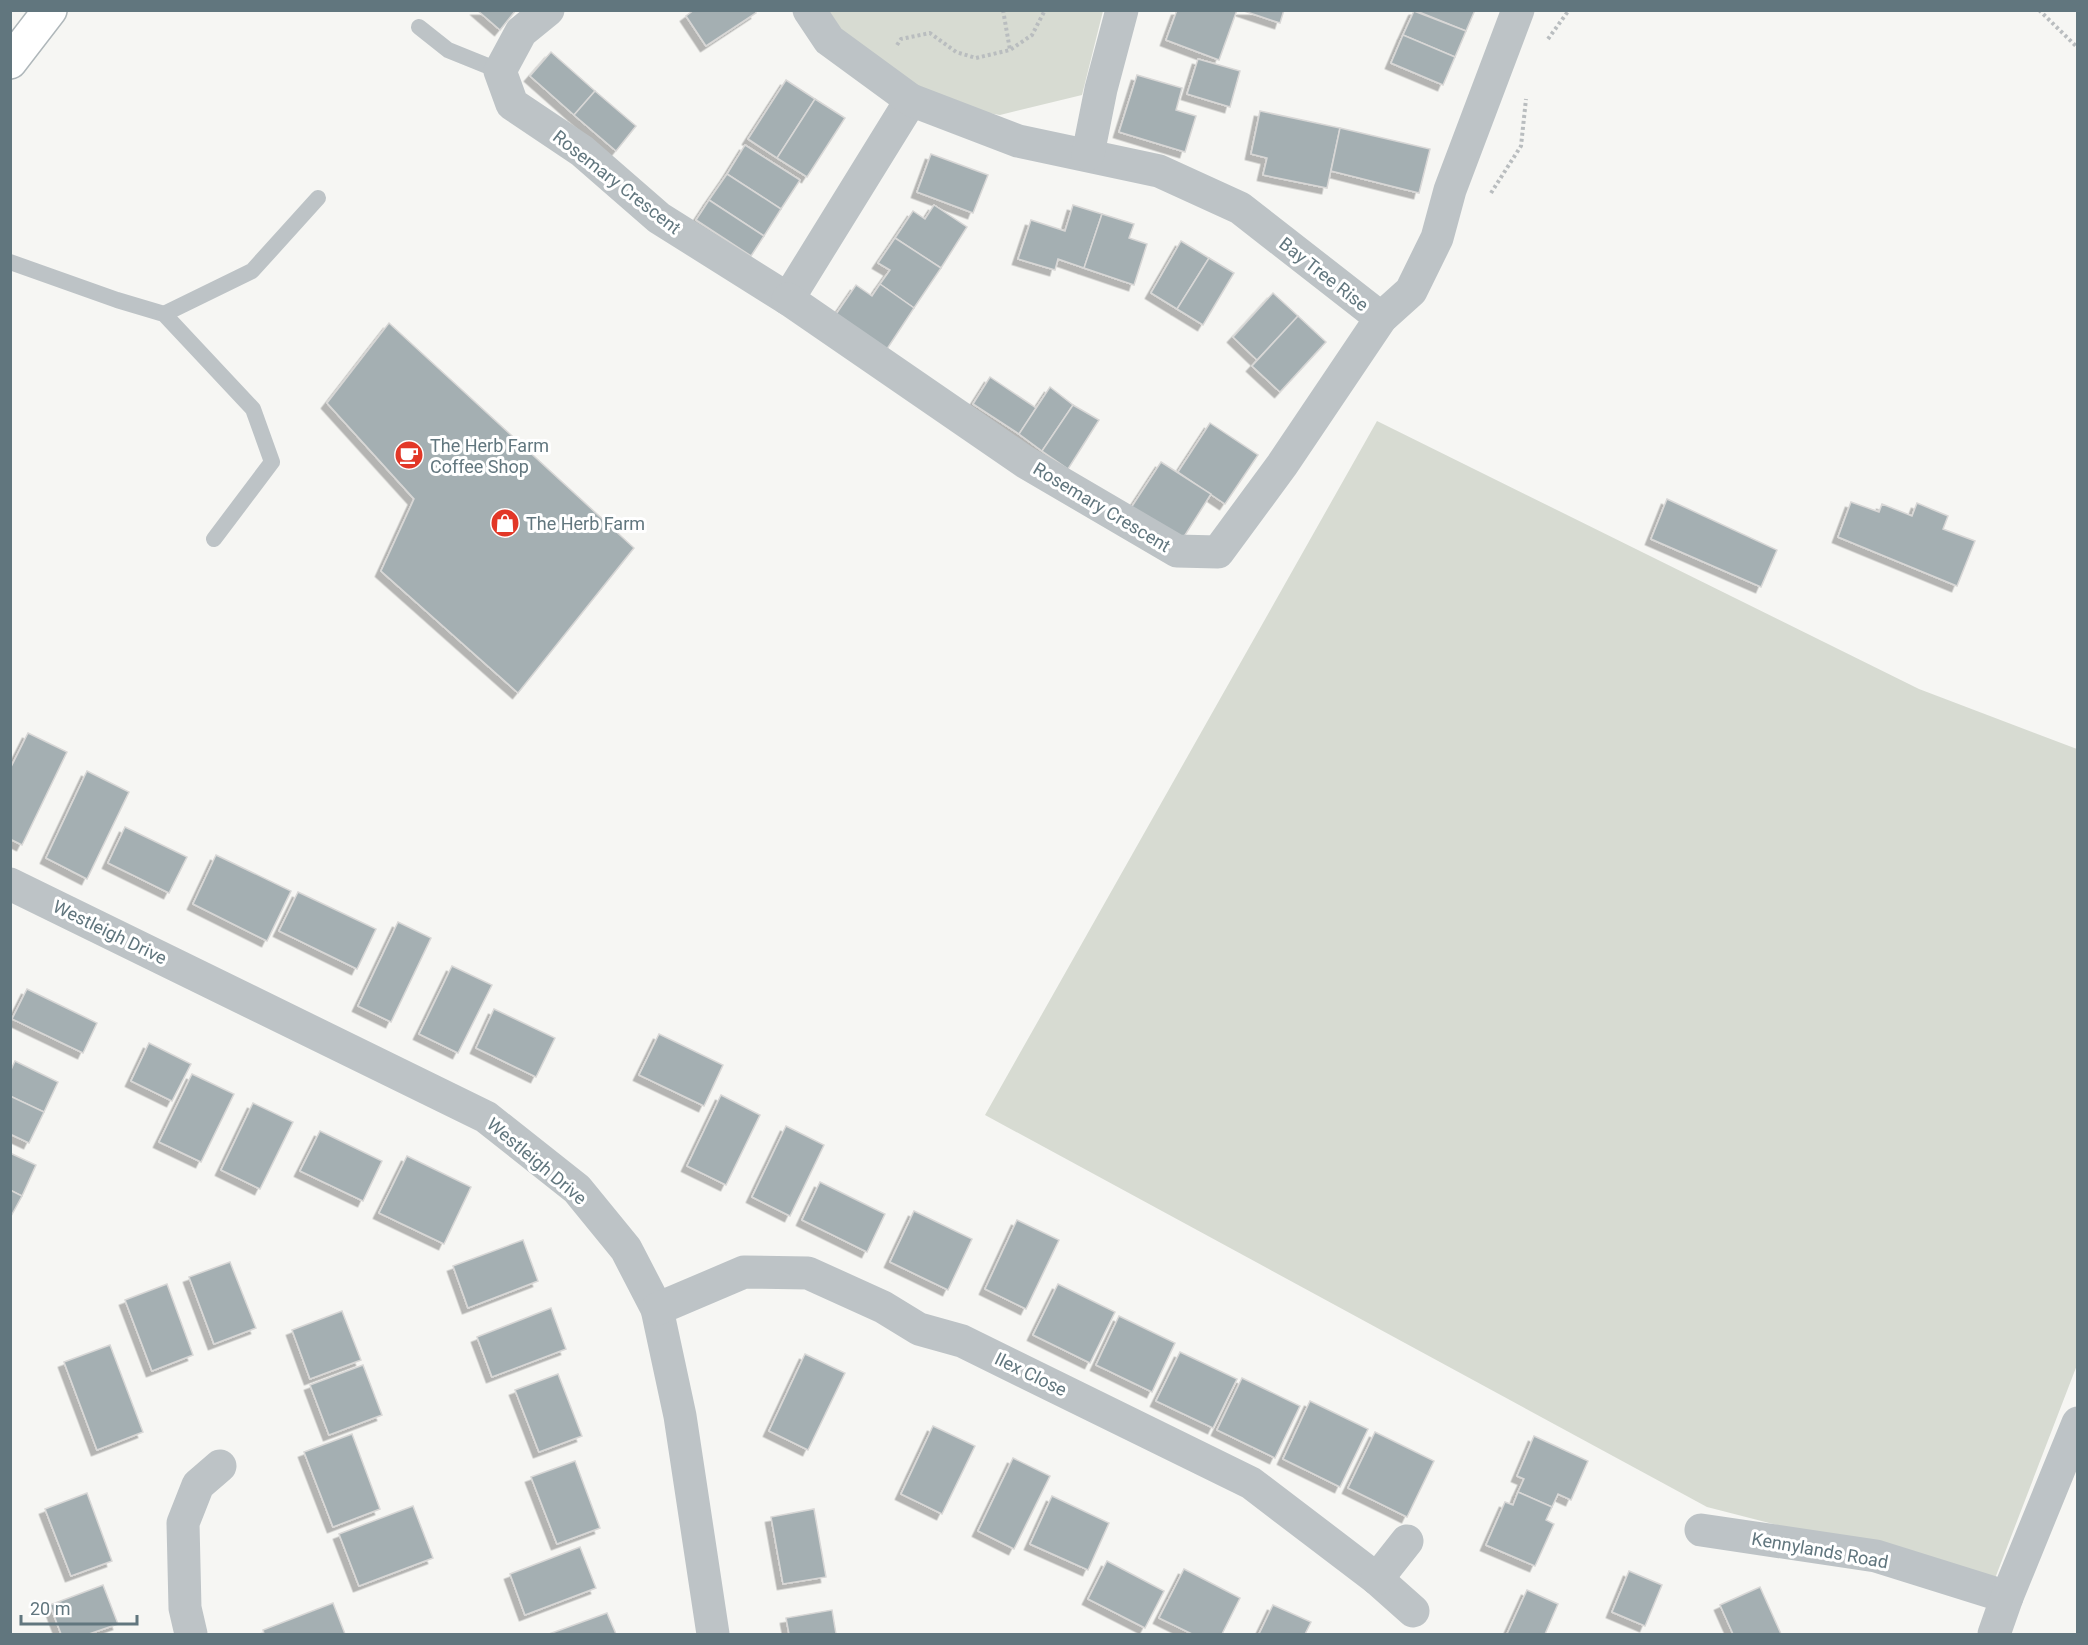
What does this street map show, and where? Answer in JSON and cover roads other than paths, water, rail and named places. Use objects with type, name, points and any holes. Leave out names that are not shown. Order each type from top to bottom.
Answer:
[{"type":"main road","points":[[10,62],[50,10]]},
{"type":"street","points":[[500,71],[521,32],[548,10]]},
{"type":"street","name":"Bay Tree Rise","points":[[809,10],[829,40],[911,100],[1018,141],[1088,154],[1159,171],[1240,208],[1381,318],[1411,291],[1437,238],[1450,190],[1518,10]]},
{"type":"street","points":[[1088,154],[1101,89],[1122,10]]},
{"type":"street","name":"Rosemary Crescent","points":[[500,71],[512,104],[582,151],[659,218],[788,299],[1025,462],[1177,551],[1218,552],[1282,465],[1381,318]]},
{"type":"street","points":[[788,299],[911,100]]},
{"type":"street","name":"Westleigh Drive","points":[[10,884],[486,1117],[577,1189],[626,1249],[657,1309],[680,1416],[713,1635]]},
{"type":"street","name":"Ilex Close","points":[[657,1309],[744,1272],[808,1273],[883,1307],[919,1329],[962,1341],[1251,1483],[1377,1579],[1413,1611]]},
{"type":"street","points":[[1994,1635],[2007,1597],[2078,1423]]},
{"type":"street","points":[[191,1635],[185,1608],[183,1523],[198,1485],[220,1466]]},
{"type":"street","name":"Kennylands Road","points":[[1701,1530],[1876,1556],[2007,1597]]},
{"type":"street","points":[[1377,1579],[1407,1541]]},
{"type":"lane","points":[[419,27],[448,50],[500,71]]},
{"type":"lane","points":[[164,314],[252,271],[318,198]]},
{"type":"lane","points":[[10,262],[164,314],[253,409],[272,462],[214,539]]},
{"type":"place","name":"The Herb Farm Coffee Shop","points":[[409,455]]},
{"type":"place","name":"The Herb Farm","points":[[505,523]]}]
